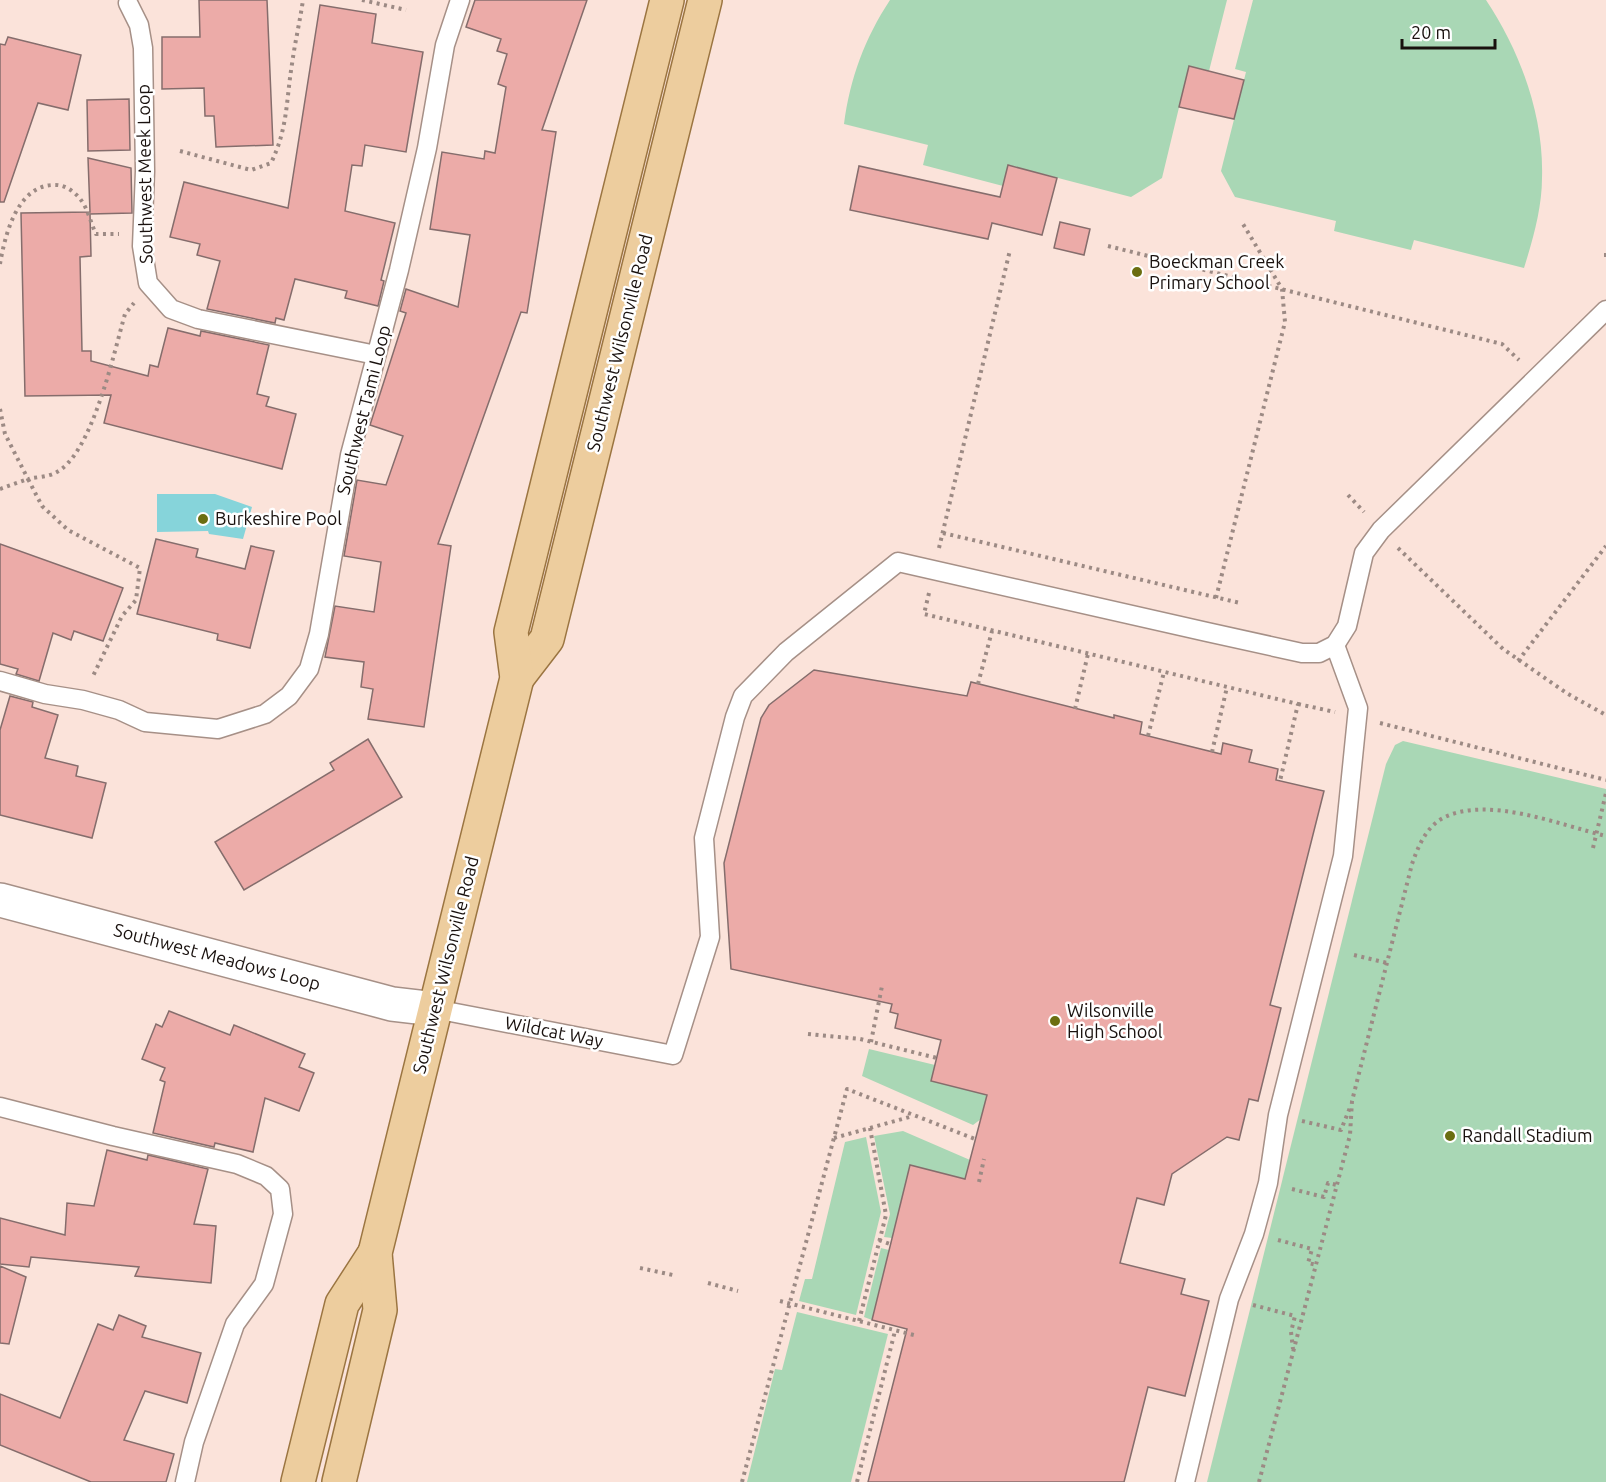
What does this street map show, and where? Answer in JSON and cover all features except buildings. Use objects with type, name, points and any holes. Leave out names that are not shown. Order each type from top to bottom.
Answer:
[{"type":"main road","name":"Southwest Wilsonville Road","points":[[339,1482],[380,1310],[375,1253],[517,678],[511,632],[667,0]]},
{"type":"main road","name":"Southwest Wilsonville Road","points":[[517,678],[547,639],[705,0]]},
{"type":"main road","name":"Southwest Wilsonville Road","points":[[298,1482],[342,1304],[375,1253]]},
{"type":"street","name":"Southwest Meadows Loop","points":[[0,900],[392,1004],[435,1009]]},
{"type":"lane","name":"Southwest Tami Loop","points":[[0,681],[27,690],[83,700],[119,710],[145,722],[218,729],[265,714],[289,696],[309,669],[319,634],[350,455],[419,181],[445,45],[460,0]]},
{"type":"lane","name":"Southwest Meek Loop","points":[[126,1],[139,25],[143,48],[143,234],[148,283],[171,309],[198,319],[376,355]]},
{"type":"lane","points":[[934,570],[1302,653],[1319,653],[1335,645],[1347,626],[1364,552],[1381,530],[1606,310]]},
{"type":"lane","name":"Wildcat Way","points":[[435,1009],[673,1055],[710,937],[704,838],[735,717],[743,696],[786,652],[898,562],[934,570]]},
{"type":"lane","points":[[1185,1482],[1228,1299],[1254,1234],[1268,1183],[1278,1115],[1343,856],[1358,708],[1335,645]]},
{"type":"lane","points":[[0,1107],[237,1164],[266,1176],[280,1190],[284,1214],[264,1284],[235,1324],[197,1432],[185,1482]]},
{"type":"path","points":[[180,151],[251,170],[272,163],[287,118],[291,65],[303,0]]},
{"type":"path","points":[[362,0],[406,10]]},
{"type":"path","points":[[0,264],[3,246],[18,207],[28,194],[45,185],[67,187],[81,200],[96,234],[143,234]]},
{"type":"path","points":[[1216,598],[1285,322],[1282,289],[1243,225]]},
{"type":"path","points":[[1108,246],[1502,344],[1537,377]]},
{"type":"path","points":[[1010,250],[924,614],[1357,717],[1606,780]]},
{"type":"path","points":[[0,489],[28,479],[56,473],[78,449],[94,420],[125,314],[148,283]]},
{"type":"path","points":[[0,410],[5,434],[42,506],[68,530],[140,568],[136,600],[123,616],[102,653],[83,700]]},
{"type":"path","points":[[1348,495],[1503,649],[1568,694],[1606,715]]},
{"type":"path","points":[[943,533],[1240,603]]},
{"type":"path","points":[[1518,661],[1606,546]]},
{"type":"path","points":[[978,684],[992,631]]},
{"type":"path","points":[[1075,709],[1088,654]]},
{"type":"path","points":[[1148,736],[1164,672]]},
{"type":"path","points":[[1212,752],[1227,687]]},
{"type":"path","points":[[1280,781],[1298,704]]},
{"type":"path","points":[[1593,848],[1606,793]]},
{"type":"path","points":[[1278,1115],[1341,1130],[1352,1101],[1416,852],[1430,829],[1442,819],[1457,813],[1489,808],[1606,836]]},
{"type":"path","points":[[1354,955],[1387,963]]},
{"type":"path","points":[[871,1042],[882,986]]},
{"type":"path","points":[[808,1035],[871,1042],[937,1058]]},
{"type":"path","points":[[742,1482],[847,1089],[975,1139]]},
{"type":"path","points":[[1259,1482],[1350,1135],[1352,1101]]},
{"type":"path","points":[[834,1138],[913,1116]]},
{"type":"path","points":[[859,1321],[886,1215],[870,1128]]},
{"type":"path","points":[[979,1182],[984,1159]]},
{"type":"path","points":[[1268,1183],[1324,1197],[1328,1183],[1337,1185]]},
{"type":"path","points":[[1254,1234],[1312,1249],[1308,1263],[1317,1265]]},
{"type":"path","points":[[879,1240],[890,1244]]},
{"type":"path","points":[[640,1268],[673,1275]]},
{"type":"path","points":[[708,1283],[738,1291]]},
{"type":"path","points":[[1228,1299],[1295,1316],[1291,1332],[1293,1351]]},
{"type":"path","points":[[780,1301],[914,1335]]},
{"type":"path","points":[[857,1482],[895,1331]]},
{"type":"green space","points":[[890,0],[1227,0],[1209,71],[1189,66],[1162,178],[1131,197],[1008,165],[1003,186],[923,165],[928,145],[844,124],[850,91],[860,59],[873,29]]},
{"type":"green space","points":[[1253,0],[1486,0],[1509,40],[1528,84],[1539,131],[1542,178],[1539,212],[1524,268],[1414,240],[1411,250],[1334,231],[1336,221],[1235,197],[1221,171],[1246,72],[1235,69]]},
{"type":"green space","name":"Randall Stadium","points":[[1403,741],[1606,789],[1606,1482],[1207,1482],[1386,764],[1395,745]]},
{"type":"green space","points":[[869,1049],[935,1065],[932,1081],[1014,1101],[1008,1126],[981,1119],[973,1125],[862,1076]]},
{"type":"green space","points":[[903,1131],[977,1163],[974,1181],[910,1165],[892,1238],[884,1237],[890,1214],[874,1136]]},
{"type":"green space","points":[[866,1137],[881,1212],[856,1315],[799,1301],[805,1279],[812,1279],[845,1142]]},
{"type":"green space","points":[[881,1248],[889,1250],[872,1320],[864,1317]]},
{"type":"green space","points":[[797,1312],[888,1334],[851,1482],[747,1482],[775,1369],[782,1370]]},
{"type":"water","name":"Burkeshire Pool","points":[[157,494],[215,494],[252,507],[243,539],[209,534],[208,531],[157,532]]},
{"type":"place","name":"Boeckman Creek Primary School","points":[[1137,272]]},
{"type":"place","name":"Burkeshire Pool","points":[[203,519]]},
{"type":"place","name":"Wilsonville High School","points":[[1055,1021]]},
{"type":"place","name":"Randall Stadium","points":[[1450,1136]]}]
